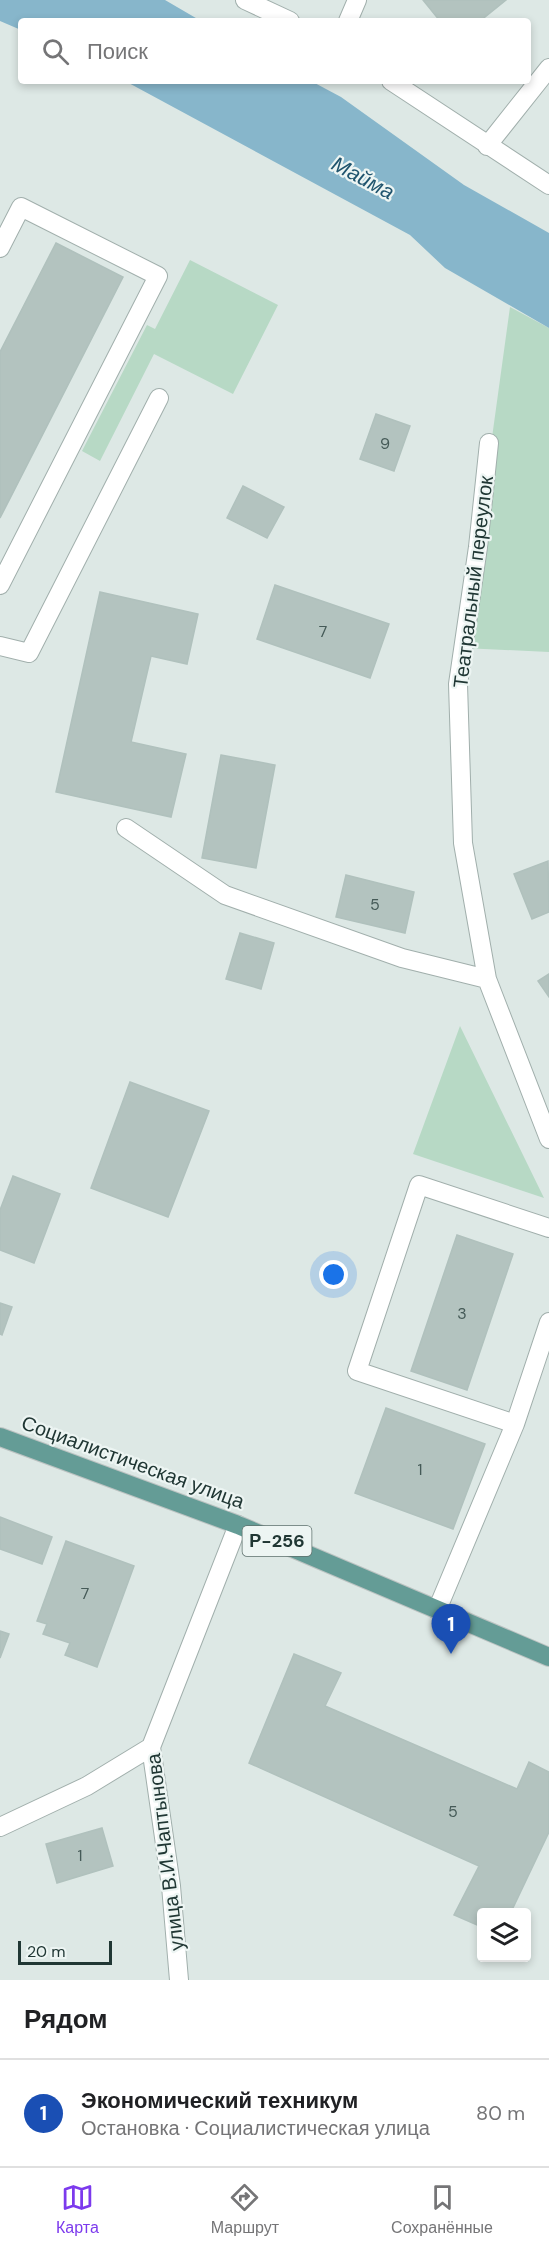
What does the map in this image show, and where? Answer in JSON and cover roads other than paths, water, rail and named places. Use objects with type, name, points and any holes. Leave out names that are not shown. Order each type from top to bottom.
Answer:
[{"type":"main road","name":"Социалистическая улица","points":[[0,1437],[238,1525],[549,1657]]},
{"type":"street","points":[[245,0],[284,18]]},
{"type":"street","points":[[349,18],[357,0]]},
{"type":"street","points":[[486,146],[549,68]]},
{"type":"street","points":[[395,84],[486,146],[549,185]]},
{"type":"street","points":[[0,248],[21,207],[158,276],[0,585]]},
{"type":"street","points":[[0,646],[29,653],[159,398]]},
{"type":"street","name":"Театральный переулок","points":[[489,443],[478,547],[458,684],[462,843],[487,979],[549,1139]]},
{"type":"street","points":[[126,828],[225,896],[402,958],[487,979]]},
{"type":"street","points":[[515,1424],[357,1371],[419,1185],[549,1228]]},
{"type":"street","points":[[437,1610],[515,1424],[549,1322]]},
{"type":"street","name":"улица В.И.Чаптынова","points":[[179,1980],[171,1886],[151,1747],[238,1525]]},
{"type":"street","points":[[0,1827],[87,1786],[151,1747]]},
{"type":"water","points":[[0,0],[165,0],[196,18],[18,18],[18,29],[0,21]]},
{"type":"water","name":"Майма","points":[[131,84],[317,84],[341,97],[464,185],[549,233],[549,328],[445,268],[410,235]]},
{"type":"place","name":"Экономический техникум","points":[[451,1654]]}]
